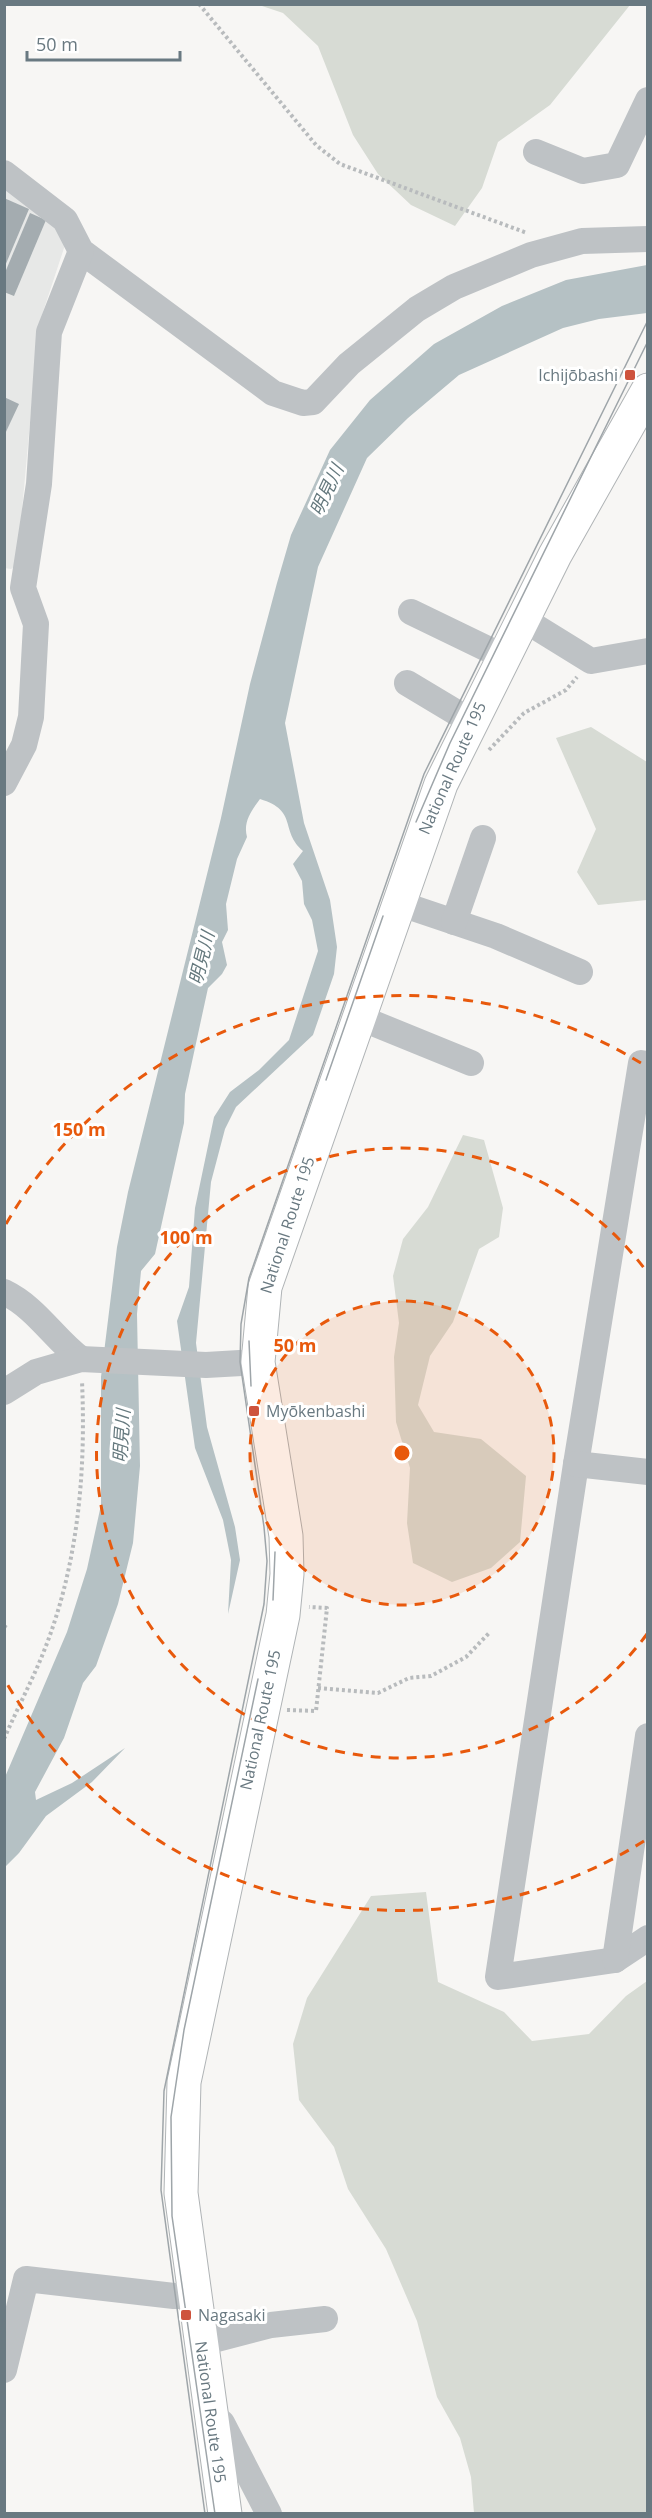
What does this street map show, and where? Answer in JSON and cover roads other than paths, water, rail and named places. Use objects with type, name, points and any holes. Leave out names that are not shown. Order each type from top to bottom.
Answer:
[{"type":"highway","name":"National Route 195","points":[[225,2514],[181,2193],[184,2082],[284,1605],[287,1574],[286,1536],[258,1362],[265,1287],[441,784],[555,555],[638,430],[648,390]]},
{"type":"street","points":[[536,152],[583,171],[617,165],[648,100]]},
{"type":"street","points":[[4,173],[65,220],[81,251],[273,393],[303,403],[313,402],[349,364],[417,309],[454,287],[531,255],[582,241],[648,239]]},
{"type":"street","points":[[4,783],[24,745],[31,717],[36,624],[14,585],[39,484],[49,332],[81,251]]},
{"type":"street","points":[[411,612],[504,657]]},
{"type":"street","points":[[523,619],[591,661],[648,651]]},
{"type":"street","points":[[407,683],[472,722]]},
{"type":"street","points":[[454,922],[483,838]]},
{"type":"street","points":[[398,903],[496,936],[580,972]]},
{"type":"street","points":[[358,1017],[471,1064]]},
{"type":"street","points":[[648,1064],[641,1063],[576,1464],[498,1977],[615,1960],[648,1938]]},
{"type":"street","points":[[4,1292],[35,1312],[66,1348],[88,1360]]},
{"type":"street","points":[[4,1392],[36,1372],[88,1360],[206,1365],[258,1362]]},
{"type":"street","points":[[576,1464],[648,1472]]},
{"type":"street","points":[[615,1960],[648,1736]]},
{"type":"street","points":[[4,2370],[26,2279],[174,2296],[195,2296]]},
{"type":"street","points":[[202,2343],[271,2325],[325,2319]]},
{"type":"street","points":[[212,2415],[222,2423],[269,2514]]},
{"type":"water","name":"明見川","points":[[647,265],[647,313],[599,319],[563,328],[459,375],[408,418],[367,458],[318,567],[285,723],[304,823],[330,900],[337,947],[334,974],[313,1035],[236,1107],[225,1129],[211,1182],[196,1343],[207,1427],[235,1527],[240,1560],[228,1614],[231,1560],[223,1520],[195,1448],[177,1321],[189,1287],[195,1208],[214,1117],[230,1092],[259,1070],[289,1040],[318,951],[312,920],[304,904],[302,881],[293,864],[303,851],[292,836],[280,809],[260,799],[247,822],[247,837],[237,859],[226,904],[228,930],[222,942],[227,965],[222,974],[208,988],[185,1094],[184,1123],[155,1254],[141,1271],[137,1314],[140,1466],[133,1543],[118,1604],[96,1666],[83,1683],[64,1738],[35,1792],[36,1800],[72,1783],[125,1748],[92,1782],[46,1816],[19,1853],[5,1867],[5,1777],[67,1632],[87,1569],[101,1505],[101,1377],[117,1247],[128,1192],[221,818],[250,684],[291,535],[330,450],[370,400],[434,344],[502,306],[566,280]]},
{"type":"tram line","points":[[205,2514],[161,2190],[164,2091],[264,1604],[267,1561],[264,1527],[240,1362],[241,1324],[249,1278],[424,774],[648,320]]},
{"type":"tram line","points":[[416,822],[450,743],[648,341]]},
{"type":"tram line","points":[[326,1080],[383,916]]},
{"type":"tram line","points":[[249,1341],[251,1386]]},
{"type":"tram line","points":[[273,1600],[275,1552]]},
{"type":"tram line","points":[[215,2514],[172,2216],[171,2117],[184,2030],[258,1679]]},
{"type":"place","name":"Ichijōbashi","points":[[630,375]]},
{"type":"place","name":"Myōkenbashi","points":[[254,1411]]},
{"type":"place","name":"Nagasaki","points":[[186,2315]]}]
